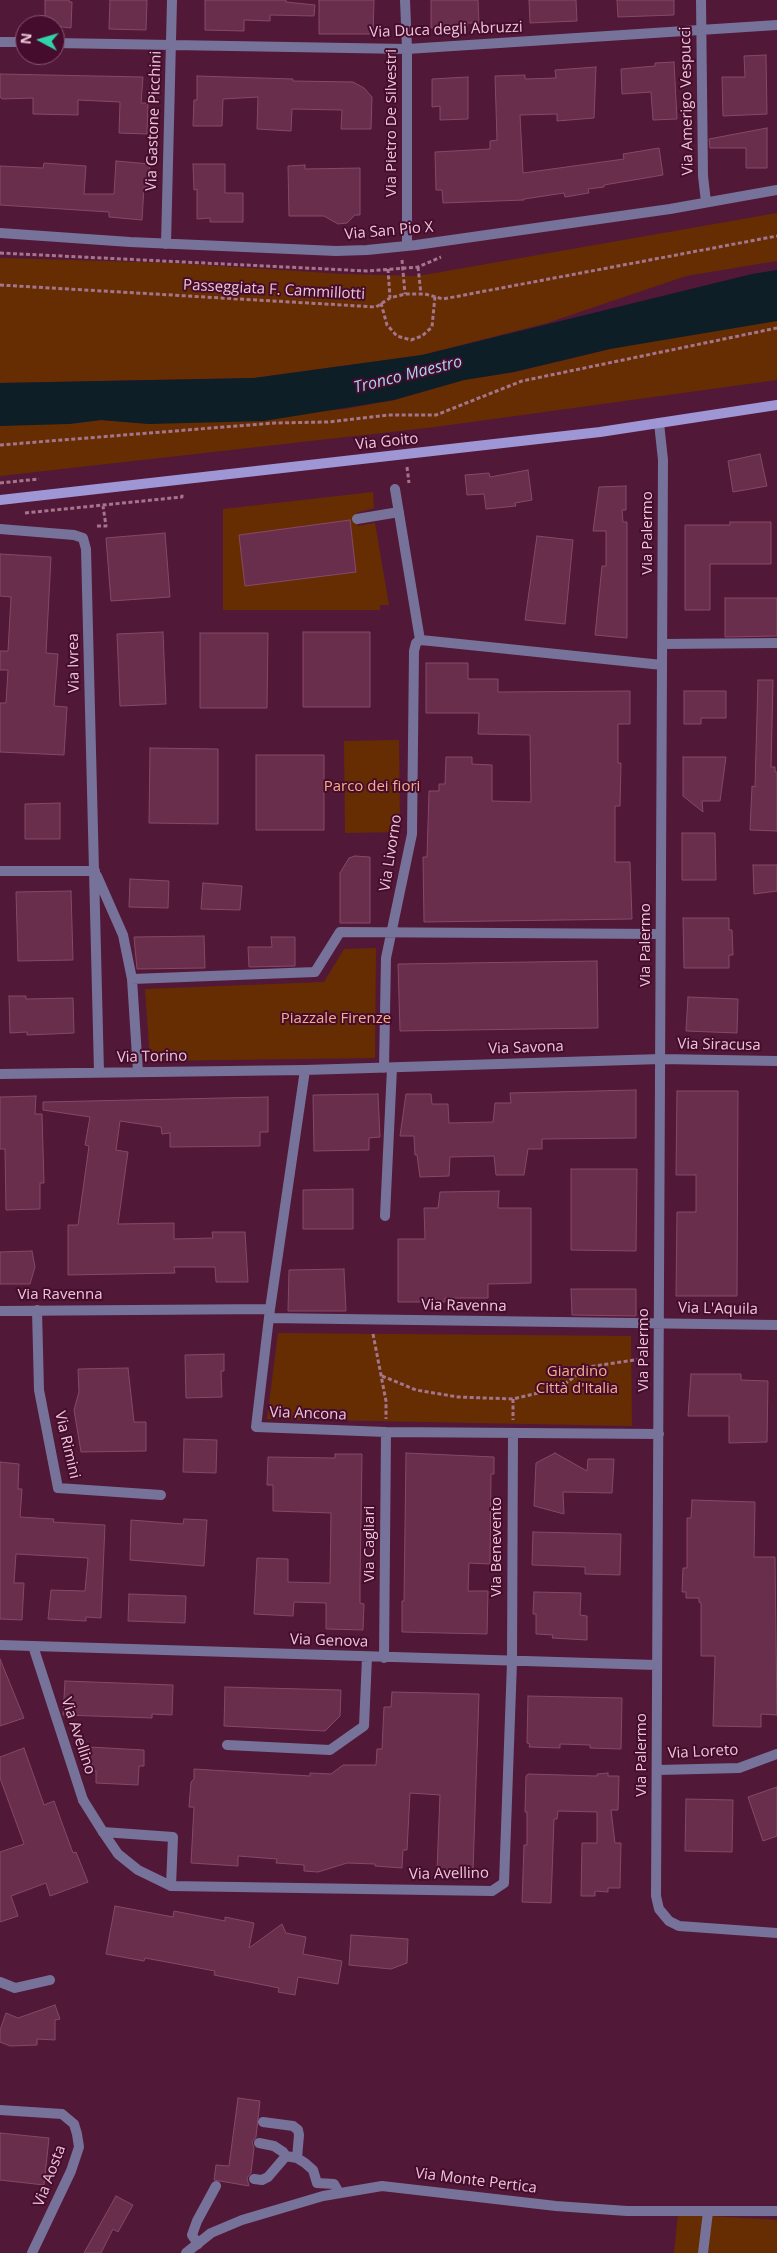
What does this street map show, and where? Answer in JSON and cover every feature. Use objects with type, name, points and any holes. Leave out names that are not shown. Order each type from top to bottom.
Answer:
[{"type":"main road","name":"Via Goito","points":[[0,500],[405,455],[659,423],[777,405]]},
{"type":"street","name":"Via Gastone Picchini","points":[[166,244],[172,0]]},
{"type":"street","name":"Via Pietro De Silvestri","points":[[405,0],[407,49],[407,246]]},
{"type":"street","name":"Via Amerigo Vespucci","points":[[701,0],[703,176],[706,202]]},
{"type":"street","name":"Via Duca degli Abruzzi","points":[[65,42],[407,49],[777,25]]},
{"type":"street","points":[[0,42],[15,42]]},
{"type":"street","name":"Via San Pio X","points":[[0,233],[166,244],[336,251],[407,246],[777,190]]},
{"type":"street","name":"Via Palermo","points":[[659,423],[663,457],[663,644],[656,1896],[659,1909],[669,1921],[679,1926],[777,1933]]},
{"type":"street","points":[[395,489],[420,640],[662,666]]},
{"type":"street","points":[[357,519],[399,512]]},
{"type":"street","name":"Via Ivrea","points":[[0,529],[74,535],[84,538],[86,549],[98,1072]]},
{"type":"street","name":"Via Livorno","points":[[388,1068],[386,958],[412,834],[414,646],[420,640]]},
{"type":"street","points":[[663,644],[777,642]]},
{"type":"street","points":[[0,871],[94,871]]},
{"type":"street","name":"Via Ivrea","points":[[94,871],[124,935],[132,979],[138,1072]]},
{"type":"street","points":[[132,979],[315,972],[340,932],[660,934]]},
{"type":"street","name":"Via Savona","points":[[305,1070],[662,1059]]},
{"type":"street","name":"Via Siracusa","points":[[662,1059],[777,1061]]},
{"type":"street","points":[[385,1216],[388,1068]]},
{"type":"street","name":"Via Torino","points":[[0,1074],[305,1070]]},
{"type":"street","name":"Via Ancona","points":[[305,1070],[269,1314],[256,1427],[386,1432],[659,1434]]},
{"type":"street","name":"Via Rimini","points":[[36,1310],[39,1390],[58,1488],[161,1495]]},
{"type":"street","name":"Via Ravenna","points":[[0,1311],[269,1314],[660,1324]]},
{"type":"street","name":"Via L'Aquila","points":[[660,1324],[777,1325]]},
{"type":"street","name":"Via Cagliari","points":[[384,1658],[386,1432]]},
{"type":"street","name":"Via Benevento","points":[[512,1662],[513,1433]]},
{"type":"street","name":"Via Genova","points":[[0,1646],[512,1662],[656,1664]]},
{"type":"street","name":"Via Avellino","points":[[33,1646],[83,1800],[118,1854],[138,1870],[171,1886],[492,1891],[504,1883],[512,1662]]},
{"type":"street","points":[[227,1745],[330,1750],[364,1726],[367,1657]]},
{"type":"street","name":"Via Loreto","points":[[658,1770],[738,1768],[777,1754]]},
{"type":"street","points":[[103,1832],[173,1837],[171,1886]]},
{"type":"street","points":[[0,1982],[15,1988],[50,1980]]},
{"type":"street","name":"Via Aosta","points":[[0,2110],[62,2114],[74,2124],[77,2134],[79,2147],[71,2171],[32,2253]]},
{"type":"street","points":[[263,2122],[293,2126],[298,2130],[297,2158]]},
{"type":"street","points":[[259,2143],[279,2148],[286,2156],[297,2158],[312,2170],[317,2183],[334,2184],[339,2193]]},
{"type":"street","points":[[254,2179],[262,2180],[268,2177],[286,2156]]},
{"type":"street","points":[[198,2244],[192,2235],[197,2221],[216,2186]]},
{"type":"street","name":"Via Monte Pertica","points":[[186,2253],[211,2233],[242,2220],[339,2193],[382,2186],[556,2206],[627,2211],[777,2211]]},
{"type":"street","points":[[703,2253],[708,2212]]},
{"type":"path","name":"Passeggiata F. Cammillotti","points":[[0,285],[376,307],[390,298],[405,294],[421,294],[443,299],[777,236]]},
{"type":"path","points":[[418,267],[421,294]]},
{"type":"path","points":[[402,268],[405,294]]},
{"type":"path","points":[[388,269],[390,298]]},
{"type":"path","points":[[380,303],[388,325],[398,336],[411,340],[422,336],[432,327],[435,296]]},
{"type":"path","points":[[0,445],[274,423],[328,422],[388,415],[436,415],[522,381],[777,328]]},
{"type":"path","points":[[0,483],[39,479]]},
{"type":"path","points":[[19,514],[182,497]]},
{"type":"path","points":[[97,526],[106,526],[103,506]]},
{"type":"path","points":[[373,1334],[386,1401],[386,1432]]},
{"type":"path","points":[[382,1376],[416,1390],[458,1397],[513,1398],[559,1388],[588,1367],[642,1359],[642,1338]]},
{"type":"path","points":[[513,1398],[513,1433]]},
{"type":"green space","points":[[777,213],[777,261],[686,276],[547,323],[422,355],[254,378],[0,383],[0,258],[174,263],[343,274],[418,276]]},
{"type":"green space","points":[[777,314],[777,380],[435,427],[0,476],[0,426],[69,424],[101,420],[149,424],[345,409],[394,400],[464,380],[514,372],[610,349]]},
{"type":"green space","points":[[373,492],[374,508],[356,513],[358,526],[375,523],[389,605],[380,605],[380,610],[223,610],[223,509]]},
{"type":"green space","name":"Parco dei fiori","points":[[399,740],[400,832],[345,833],[344,741]]},
{"type":"green space","name":"Piazzale Firenze","points":[[376,948],[375,1058],[150,1061],[145,989],[324,982],[344,949]]},
{"type":"green space","name":"Giardino Città d'Italia","points":[[278,1333],[631,1336],[632,1426],[267,1419]]},
{"type":"green space","points":[[678,2214],[777,2220],[777,2253],[674,2253]]},
{"type":"water","name":"Tronco Maestro","points":[[777,270],[777,321],[610,349],[514,372],[464,380],[394,400],[264,421],[149,424],[101,420],[69,424],[0,426],[0,383],[254,378],[422,355],[752,274]]},
{"type":"building","points":[[45,0],[69,0],[69,2],[72,2],[71,28],[65,27],[65,15],[45,15]]},
{"type":"building","points":[[110,0],[147,0],[146,30],[109,29]]},
{"type":"building","points":[[205,0],[286,0],[286,2],[315,5],[314,16],[270,15],[270,21],[244,20],[244,31],[205,30]]},
{"type":"building","points":[[319,0],[374,0],[373,34],[319,34]]},
{"type":"building","points":[[431,0],[478,0],[479,23],[467,23],[467,27],[431,28]]},
{"type":"building","points":[[529,0],[576,0],[577,21],[530,23]]},
{"type":"building","points":[[617,0],[674,0],[674,15],[618,17]]},
{"type":"building","points":[[766,55],[767,114],[723,116],[722,77],[745,77],[744,56]]},
{"type":"building","points":[[674,62],[677,119],[653,120],[651,92],[622,94],[621,69]]},
{"type":"building","points":[[596,67],[594,118],[557,121],[557,114],[520,115],[523,173],[624,159],[623,154],[659,148],[663,175],[604,185],[604,187],[588,189],[589,193],[565,197],[564,193],[524,200],[443,203],[442,190],[436,190],[435,152],[490,149],[490,141],[497,140],[495,76],[525,75],[525,79],[556,78],[555,70]]},
{"type":"building","points":[[0,74],[143,77],[141,103],[148,103],[147,134],[119,133],[120,102],[78,100],[78,115],[33,114],[33,98],[2,99],[0,97]]},
{"type":"building","points":[[197,76],[353,82],[364,88],[372,97],[371,129],[341,129],[342,110],[292,109],[291,131],[257,129],[258,97],[223,99],[222,126],[193,126],[194,100],[197,100]]},
{"type":"building","points":[[468,77],[468,119],[440,120],[440,106],[432,107],[432,79]]},
{"type":"building","points":[[767,128],[767,168],[746,168],[746,148],[710,148],[709,139]]},
{"type":"building","points":[[116,161],[150,164],[148,187],[144,187],[142,220],[109,217],[109,212],[0,205],[0,166],[43,168],[44,163],[86,166],[84,194],[114,194]]},
{"type":"building","points":[[193,164],[225,164],[225,193],[243,193],[243,222],[210,222],[210,218],[197,219],[197,189],[194,190]]},
{"type":"building","points":[[305,165],[305,169],[360,168],[360,215],[355,215],[347,223],[338,224],[324,216],[289,216],[288,166]]},
{"type":"building","points":[[760,454],[767,486],[733,492],[728,461]]},
{"type":"building","points":[[528,470],[532,500],[515,503],[516,506],[486,509],[484,494],[467,495],[465,475],[489,473],[490,477]]},
{"type":"building","points":[[626,486],[626,510],[622,510],[623,522],[627,522],[627,638],[595,635],[602,566],[606,566],[606,531],[593,531],[599,487]]},
{"type":"building","points":[[350,520],[356,572],[245,586],[239,535]]},
{"type":"building","points":[[730,522],[771,522],[771,564],[710,564],[710,610],[685,610],[685,525],[730,525]]},
{"type":"building","points":[[165,533],[170,597],[111,601],[106,538]]},
{"type":"building","points":[[537,536],[573,540],[565,624],[525,620]]},
{"type":"building","points":[[0,554],[51,557],[46,653],[58,654],[54,706],[67,707],[64,755],[0,752],[0,703],[6,703],[8,670],[0,670],[0,651],[8,651],[11,597],[0,596]]},
{"type":"building","points":[[725,598],[777,598],[777,636],[725,637]]},
{"type":"building","points":[[163,632],[166,704],[120,706],[117,634]]},
{"type":"building","points":[[303,632],[370,632],[370,707],[303,707]]},
{"type":"building","points":[[200,633],[268,633],[267,708],[200,708]]},
{"type":"building","points":[[426,663],[468,663],[468,679],[498,679],[498,692],[630,691],[630,724],[618,724],[618,763],[621,763],[620,806],[615,806],[615,862],[630,862],[632,919],[424,922],[423,857],[427,857],[429,791],[439,791],[439,784],[445,784],[446,757],[472,757],[472,764],[492,765],[492,801],[531,802],[530,735],[478,734],[479,713],[426,713]]},
{"type":"building","points":[[758,680],[773,680],[771,767],[775,767],[775,772],[777,772],[777,831],[750,830],[752,786],[755,787]]},
{"type":"building","points":[[684,691],[726,691],[726,718],[701,718],[701,724],[684,724]]},
{"type":"building","points":[[150,748],[218,749],[218,824],[149,823]]},
{"type":"building","points":[[256,755],[324,755],[324,830],[256,830]]},
{"type":"building","points":[[683,757],[726,757],[720,801],[702,801],[703,812],[683,796]]},
{"type":"building","points":[[60,803],[60,839],[25,839],[25,804]]},
{"type":"building","points":[[682,833],[715,833],[716,880],[682,880]]},
{"type":"building","points":[[355,856],[370,857],[370,923],[340,923],[340,873],[349,858]]},
{"type":"building","points":[[753,865],[777,865],[777,891],[754,894]]},
{"type":"building","points":[[130,879],[169,881],[168,908],[129,907]]},
{"type":"building","points":[[203,883],[242,886],[240,910],[201,909]]},
{"type":"building","points":[[71,891],[73,960],[18,961],[16,892]]},
{"type":"building","points":[[683,918],[729,918],[729,930],[732,930],[733,955],[729,955],[729,968],[684,968]]},
{"type":"building","points":[[204,936],[205,968],[137,969],[134,937]]},
{"type":"building","points":[[271,937],[295,937],[295,966],[249,967],[248,947],[272,947]]},
{"type":"building","points":[[597,961],[598,1028],[400,1031],[398,964]]},
{"type":"building","points":[[9,996],[26,996],[26,999],[73,998],[74,1033],[27,1035],[27,1032],[10,1033]]},
{"type":"building","points":[[688,997],[738,999],[737,1033],[686,1031]]},
{"type":"building","points":[[636,1090],[636,1138],[542,1139],[542,1149],[528,1149],[524,1175],[496,1175],[494,1156],[450,1157],[449,1176],[420,1177],[417,1155],[415,1155],[414,1136],[400,1136],[406,1094],[431,1094],[432,1104],[448,1104],[449,1123],[493,1122],[495,1103],[511,1103],[510,1093]]},
{"type":"building","points":[[677,1091],[738,1091],[737,1296],[676,1296],[677,1212],[696,1212],[696,1175],[676,1175]]},
{"type":"building","points":[[378,1094],[380,1137],[369,1138],[369,1150],[314,1151],[313,1095]]},
{"type":"building","points":[[36,1096],[35,1114],[42,1114],[44,1183],[40,1183],[40,1209],[6,1210],[5,1149],[0,1149],[0,1097]]},
{"type":"building","points":[[268,1097],[268,1132],[260,1132],[260,1146],[170,1147],[170,1133],[162,1134],[161,1127],[120,1121],[116,1150],[128,1152],[118,1224],[174,1223],[174,1239],[213,1238],[212,1232],[245,1232],[248,1282],[216,1282],[215,1267],[174,1267],[175,1273],[68,1275],[68,1225],[78,1225],[89,1146],[85,1145],[90,1117],[43,1110],[43,1102]]},
{"type":"building","points":[[571,1169],[637,1169],[636,1251],[571,1250]]},
{"type":"building","points":[[353,1189],[353,1229],[303,1229],[303,1190]]},
{"type":"building","points":[[499,1191],[498,1208],[531,1208],[531,1283],[488,1284],[488,1298],[445,1298],[445,1302],[398,1302],[398,1239],[425,1239],[424,1208],[438,1208],[440,1192]]},
{"type":"building","points":[[32,1251],[35,1267],[30,1284],[0,1284],[0,1252]]},
{"type":"building","points":[[344,1269],[346,1311],[288,1311],[289,1270]]},
{"type":"building","points":[[571,1289],[636,1289],[636,1316],[572,1315]]},
{"type":"building","points":[[224,1354],[224,1371],[221,1371],[222,1397],[186,1398],[185,1355]]},
{"type":"building","points":[[128,1368],[134,1422],[146,1422],[146,1451],[81,1452],[74,1410],[79,1392],[78,1369]]},
{"type":"building","points":[[691,1374],[741,1374],[741,1380],[768,1381],[767,1442],[729,1443],[729,1416],[688,1416]]},
{"type":"building","points":[[184,1439],[217,1440],[216,1473],[183,1472]]},
{"type":"building","points":[[406,1453],[494,1457],[494,1474],[491,1474],[490,1564],[469,1563],[468,1591],[488,1591],[487,1634],[402,1632]]},
{"type":"building","points":[[555,1453],[587,1471],[588,1459],[614,1459],[612,1493],[563,1492],[564,1514],[534,1506],[536,1463]]},
{"type":"building","points":[[335,1454],[362,1454],[360,1603],[364,1604],[363,1630],[326,1629],[326,1603],[294,1602],[293,1616],[254,1614],[257,1558],[288,1559],[288,1582],[330,1583],[331,1513],[273,1511],[273,1485],[267,1485],[268,1457],[335,1458]]},
{"type":"building","points":[[0,1462],[19,1464],[18,1489],[22,1489],[20,1517],[54,1519],[53,1522],[105,1525],[101,1618],[86,1617],[86,1621],[48,1619],[51,1590],[85,1591],[88,1558],[16,1554],[14,1583],[24,1583],[22,1620],[0,1619]]},
{"type":"building","points":[[692,1500],[755,1502],[754,1557],[775,1557],[777,1715],[761,1714],[761,1727],[713,1726],[715,1656],[701,1656],[701,1603],[699,1598],[686,1598],[686,1592],[682,1592],[683,1568],[687,1568],[687,1518],[691,1518]]},
{"type":"building","points":[[184,1519],[207,1520],[204,1566],[130,1560],[131,1520],[183,1524]]},
{"type":"building","points":[[533,1532],[621,1534],[620,1575],[585,1574],[585,1567],[532,1565]]},
{"type":"building","points":[[534,1592],[581,1593],[580,1615],[587,1616],[587,1640],[552,1638],[553,1635],[536,1634],[536,1614],[533,1614]]},
{"type":"building","points":[[129,1594],[186,1596],[185,1623],[128,1621]]},
{"type":"building","points":[[0,1659],[24,1718],[0,1726]]},
{"type":"building","points":[[65,1681],[173,1685],[172,1715],[152,1714],[152,1718],[63,1715]]},
{"type":"building","points":[[225,1687],[341,1690],[340,1716],[325,1731],[224,1726]]},
{"type":"building","points":[[392,1692],[479,1694],[473,1871],[437,1870],[440,1795],[410,1793],[407,1850],[403,1850],[402,1868],[375,1866],[375,1864],[347,1863],[318,1872],[304,1871],[304,1865],[276,1863],[277,1859],[238,1856],[238,1866],[191,1863],[194,1807],[189,1807],[194,1769],[310,1776],[310,1773],[331,1774],[343,1765],[376,1765],[377,1749],[382,1749],[384,1707],[391,1707]]},
{"type":"building","points":[[528,1696],[622,1698],[621,1749],[590,1748],[590,1745],[560,1744],[560,1748],[529,1747],[530,1744],[527,1743]]},
{"type":"building","points":[[89,1747],[144,1750],[144,1766],[139,1766],[138,1785],[96,1783],[96,1771],[91,1771],[92,1763],[88,1763]]},
{"type":"building","points":[[24,1748],[44,1805],[54,1801],[73,1853],[76,1852],[88,1882],[50,1896],[46,1883],[11,1896],[18,1916],[0,1922],[0,1852],[24,1844],[0,1778],[0,1757]]},
{"type":"building","points":[[608,1773],[608,1776],[619,1776],[618,1810],[611,1810],[615,1843],[621,1843],[620,1888],[608,1888],[608,1892],[595,1891],[595,1896],[581,1896],[582,1843],[597,1843],[597,1812],[558,1811],[557,1819],[554,1819],[551,1903],[522,1902],[524,1845],[527,1845],[527,1812],[525,1812],[526,1776],[528,1774],[597,1776],[597,1774]]},
{"type":"building","points":[[777,1787],[777,1836],[763,1841],[748,1797]]},
{"type":"building","points":[[686,1799],[733,1800],[732,1852],[685,1851]]},
{"type":"building","points":[[115,1906],[173,1917],[174,1911],[225,1921],[225,1917],[254,1923],[249,1948],[282,1924],[286,1933],[306,1937],[303,1954],[342,1961],[338,1984],[298,1977],[295,1995],[278,1992],[279,1988],[214,1975],[215,1971],[145,1958],[144,1961],[106,1954]]},
{"type":"building","points":[[351,1935],[408,1939],[407,1963],[391,1969],[349,1965]]},
{"type":"building","points":[[55,2005],[60,2019],[55,2020],[55,2040],[37,2039],[37,2045],[10,2046],[0,2042],[0,2030],[6,2013],[18,2018]]},
{"type":"building","points":[[238,2098],[260,2101],[256,2137],[252,2142],[254,2148],[251,2173],[247,2178],[249,2186],[214,2180],[216,2165],[229,2166]]},
{"type":"building","points":[[0,2133],[49,2138],[44,2185],[0,2180]]},
{"type":"building","points":[[116,2196],[133,2205],[118,2232],[113,2229],[101,2253],[84,2253]]}]
